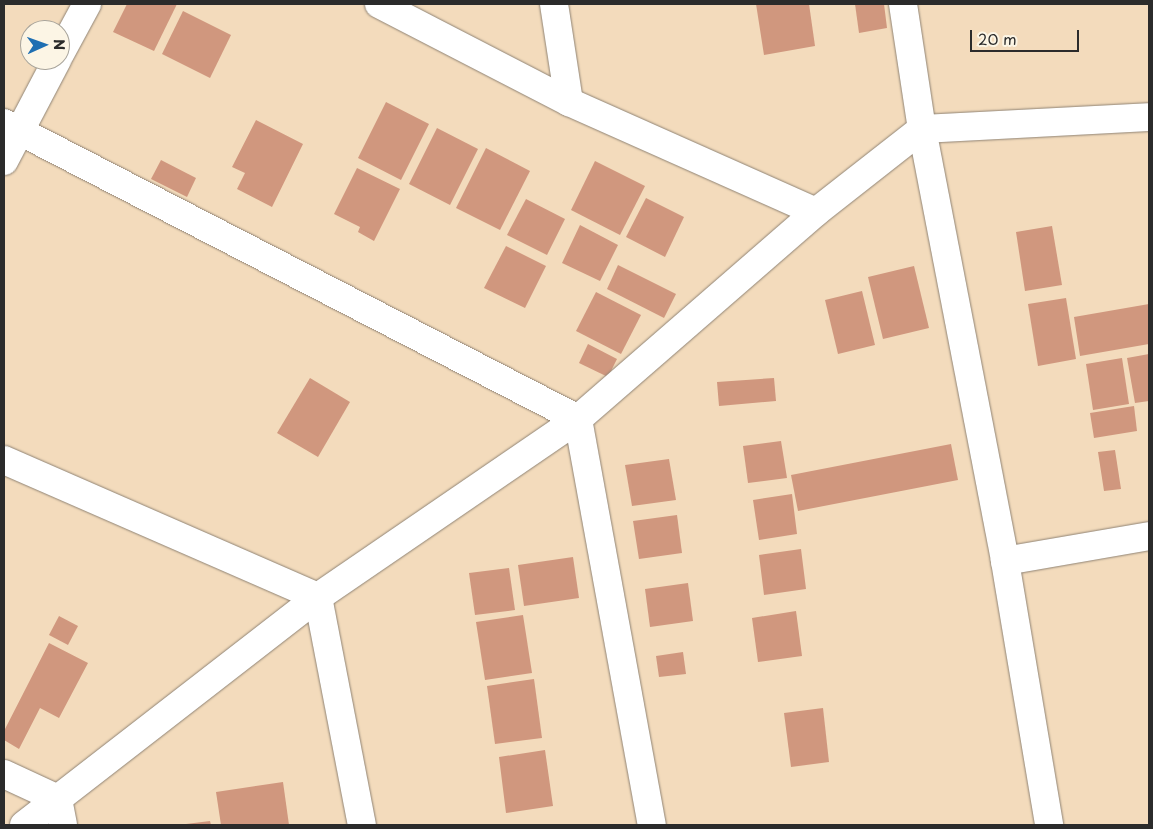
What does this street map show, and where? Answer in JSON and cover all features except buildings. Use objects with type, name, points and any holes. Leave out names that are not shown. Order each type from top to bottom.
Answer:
[{"type":"street","points":[[70,35],[87,4]]},
{"type":"street","points":[[379,4],[569,102],[816,212]]},
{"type":"street","points":[[554,4],[569,102]]},
{"type":"street","points":[[903,4],[922,129],[1005,562],[1049,825]]},
{"type":"street","points":[[4,161],[12,127],[50,70]]},
{"type":"street","points":[[24,825],[318,597],[578,419],[816,212],[922,129],[1149,117]]},
{"type":"street","points":[[12,127],[578,419]]},
{"type":"street","points":[[578,419],[652,825]]},
{"type":"street","points":[[4,460],[318,597]]},
{"type":"street","points":[[1005,562],[1149,536]]},
{"type":"street","points":[[318,597],[362,825]]},
{"type":"street","points":[[4,774],[58,799]]},
{"type":"street","points":[[58,799],[63,825]]}]
